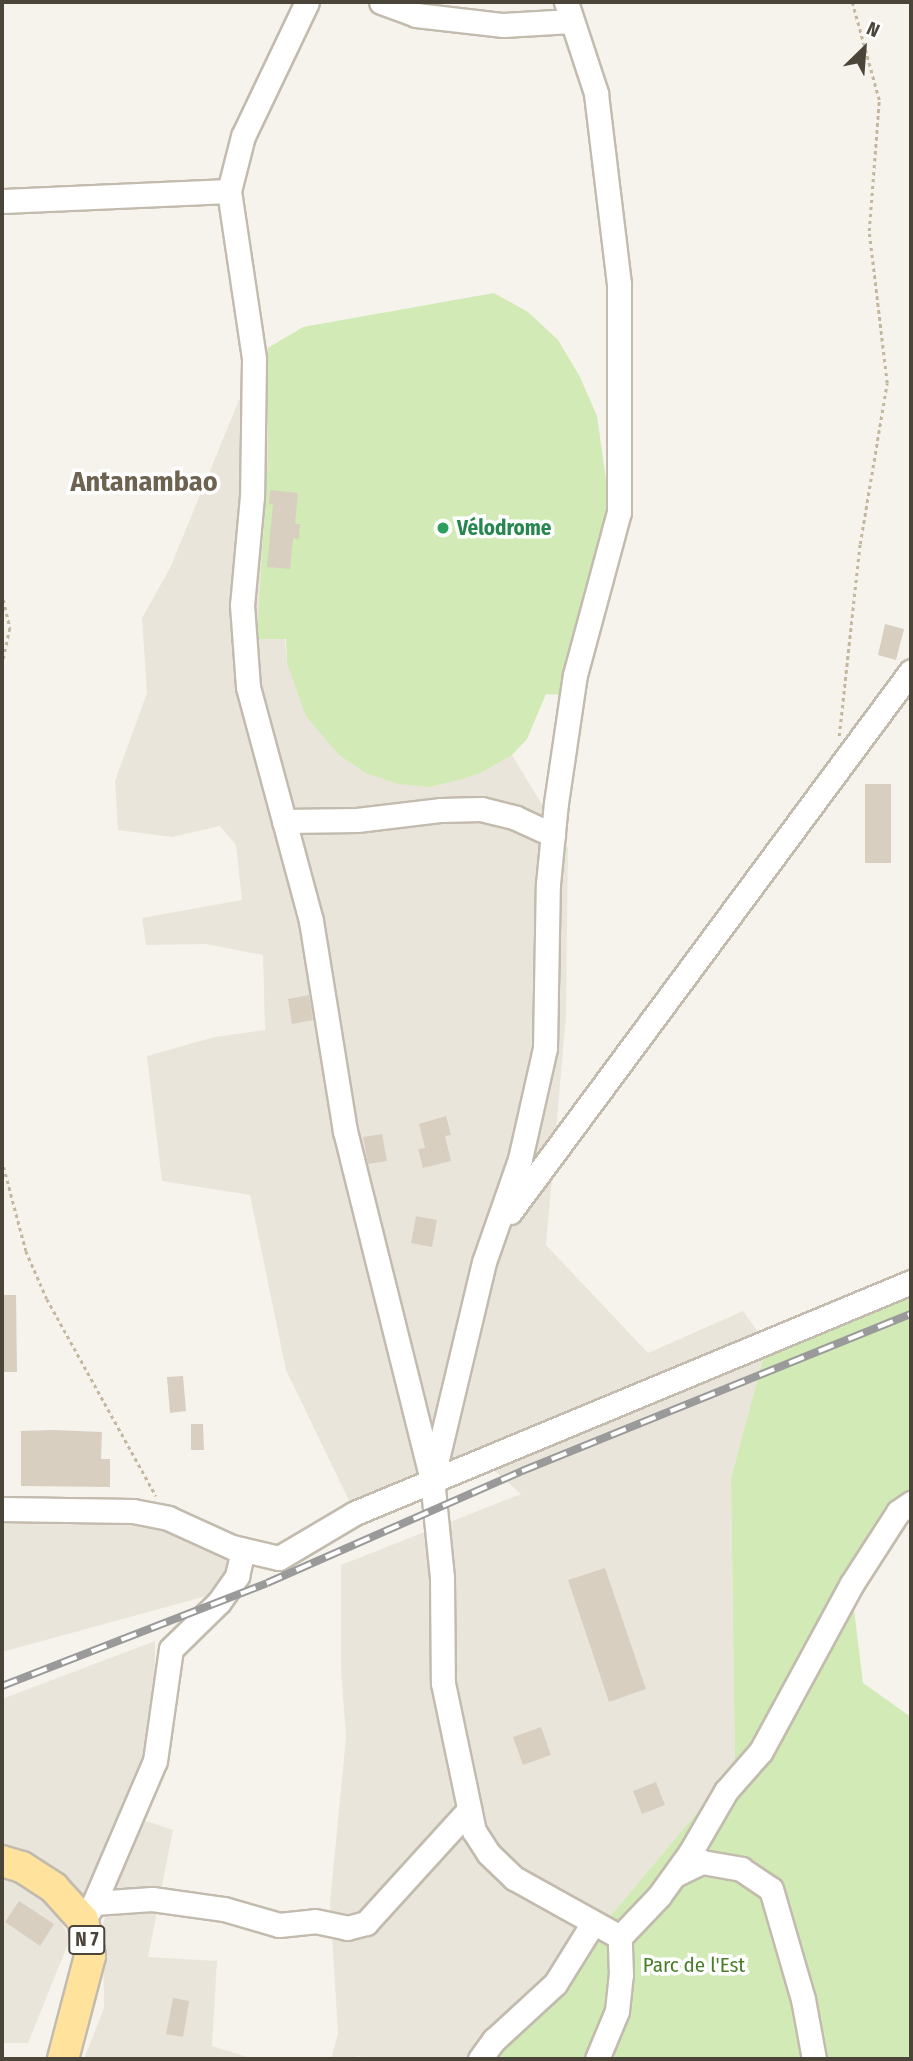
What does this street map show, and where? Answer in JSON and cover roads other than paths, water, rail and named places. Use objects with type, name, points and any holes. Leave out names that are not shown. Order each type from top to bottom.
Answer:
[{"type":"main road","name":"N 7","points":[[2,1861],[22,1867],[88,1912],[90,1956],[62,2059]]},
{"type":"street","points":[[307,2],[243,136],[229,191],[254,359],[252,496],[242,605],[248,687],[312,921],[345,1131],[432,1479],[442,1578],[443,1684],[474,1831],[489,1854],[514,1878],[620,1937]]},
{"type":"street","points":[[381,2],[416,15],[503,25],[569,12],[596,93],[619,284],[619,512],[575,675],[548,884],[545,1048],[520,1158],[498,1228],[484,1262],[432,1479]]},
{"type":"street","points":[[2,201],[229,191]]},
{"type":"street","points":[[498,1228],[911,671]]},
{"type":"street","points":[[284,821],[357,820],[441,810],[481,809],[516,818],[553,835]]},
{"type":"street","points":[[2,1509],[132,1511],[168,1518],[243,1550],[279,1558],[355,1513],[432,1479],[911,1282]]},
{"type":"street","points":[[597,2059],[617,2011],[621,1975],[620,1937],[659,1896],[726,1791],[761,1751],[851,1585],[898,1512],[911,1503]]},
{"type":"street","points":[[88,1912],[155,1761],[171,1649],[219,1602],[237,1576],[243,1550]]},
{"type":"street","points":[[88,1912],[152,1899],[224,1909],[279,1925],[315,1922],[347,1928],[366,1923],[469,1810]]},
{"type":"street","points":[[674,1875],[702,1862],[741,1868],[771,1889],[803,1999],[814,2059]]},
{"type":"street","points":[[480,2059],[494,2040],[555,1984],[593,1923]]},
{"type":"railway","points":[[2,1686],[267,1583],[522,1471],[911,1314]]},
{"type":"place","name":"Vélodrome","points":[[443,528]]},
{"type":"district","name":"Antanambao","points":[[144,482]]},
{"type":"park label","name":"Parc de l'Est","points":[[694,1965]]}]
